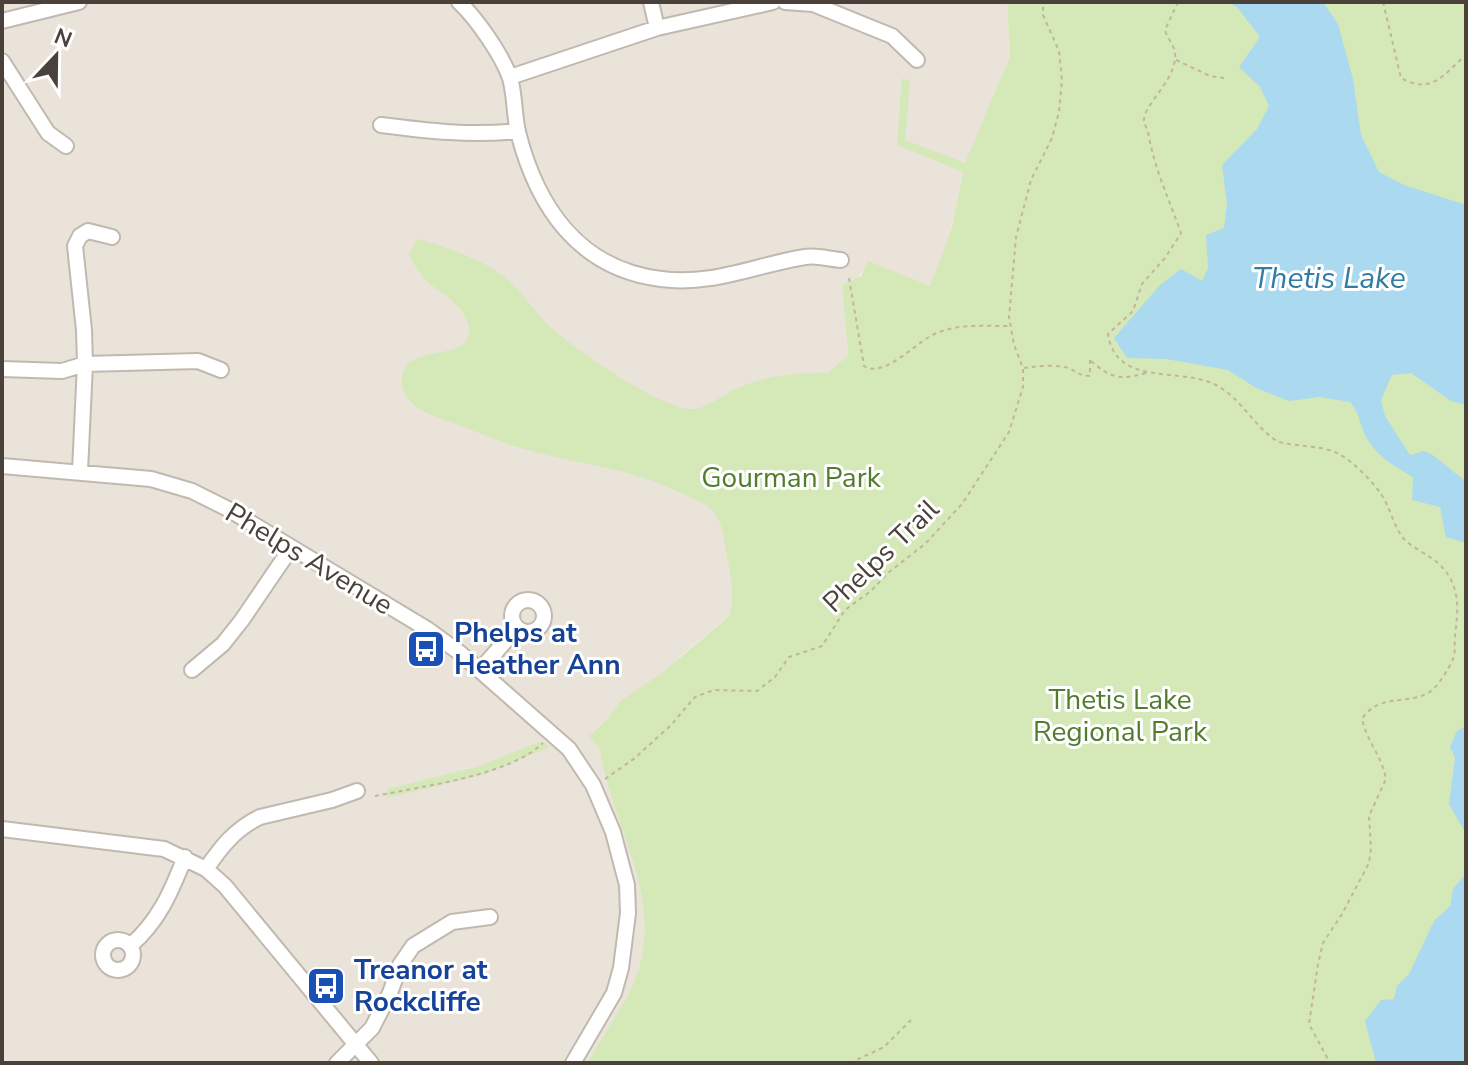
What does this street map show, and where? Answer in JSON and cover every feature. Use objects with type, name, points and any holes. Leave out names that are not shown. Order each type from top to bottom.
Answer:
[{"type":"street","points":[[2,21],[79,2]]},
{"type":"street","points":[[459,2],[476,19],[510,77],[518,131],[532,177],[556,220],[598,258],[629,273],[690,281],[721,279],[808,256],[841,260]]},
{"type":"street","points":[[651,2],[657,28]]},
{"type":"street","points":[[510,77],[657,28],[773,2]]},
{"type":"street","points":[[785,2],[813,4],[892,36],[917,60]]},
{"type":"street","points":[[2,61],[48,133],[66,146]]},
{"type":"street","points":[[381,125],[482,135],[518,131]]},
{"type":"street","points":[[80,471],[85,364],[75,246],[80,236],[88,231],[112,237]]},
{"type":"street","points":[[2,369],[62,371],[85,364],[198,361],[221,370]]},
{"type":"street","name":"Phelps Avenue","points":[[2,466],[151,479],[192,491],[228,509],[427,629],[480,670],[569,749],[593,785],[621,857],[627,885],[626,942],[614,993],[573,1063]]},
{"type":"street","points":[[192,670],[223,644],[291,548]]},
{"type":"street","points":[[480,670],[517,628]]},
{"type":"street","points":[[206,869],[227,840],[250,822],[357,791]]},
{"type":"street","points":[[2,829],[164,849],[206,869],[225,886],[371,1063]]},
{"type":"street","points":[[130,946],[159,915],[185,857]]},
{"type":"street","points":[[337,1063],[372,1028],[406,953],[452,922],[490,917]]},
{"type":"path","name":"Phelps Trail","points":[[593,785],[635,758],[671,725],[695,697],[714,690],[757,691],[775,677],[789,657],[824,645],[845,610],[925,544],[962,504],[1009,432],[1022,396],[1023,368],[1010,326],[1012,272],[1019,220],[1031,180],[1052,138],[1059,112],[1062,80],[1059,51],[1043,15],[1043,2]]},
{"type":"path","points":[[1148,373],[1123,363],[1110,346],[1108,334],[1113,326],[1133,311],[1142,284],[1165,258],[1181,233],[1165,186],[1157,173],[1144,119],[1152,101],[1163,89],[1174,59],[1175,52],[1165,30],[1178,2]]},
{"type":"path","points":[[1383,2],[1401,78],[1415,85],[1429,85],[1466,55]]},
{"type":"path","points":[[1174,59],[1210,76],[1224,78]]},
{"type":"path","points":[[849,278],[867,369],[874,370],[889,364],[941,331],[1010,326]]},
{"type":"path","points":[[1023,368],[1042,365],[1069,368],[1078,375],[1090,376],[1090,360],[1111,376],[1125,378],[1148,373],[1186,376],[1214,384],[1242,404],[1278,441],[1304,444],[1344,457],[1380,493],[1402,536],[1442,567],[1458,595],[1456,651],[1434,689],[1426,695],[1388,701],[1372,709],[1362,719],[1370,746],[1379,755],[1386,779],[1369,816],[1369,863],[1323,943],[1318,964],[1309,1024],[1330,1063]]},
{"type":"path","points":[[375,796],[486,772],[534,751],[552,733]]},
{"type":"path","points":[[850,1063],[884,1047],[911,1020]]},
{"type":"shaded area","points":[[2,2],[1007,2],[1010,57],[963,171],[947,248],[930,286],[867,266],[857,279],[842,285],[848,355],[828,373],[784,569],[681,656],[595,743],[606,759],[653,883],[637,1001],[600,1063],[2,1063]]},
{"type":"green space","name":"Thetis Lake Regional Park","points":[[1007,2],[1466,2],[1466,1063],[589,1063],[636,977],[644,948],[645,919],[641,890],[600,750],[589,736],[622,700],[662,673],[729,616],[732,589],[723,534],[716,515],[709,507],[664,485],[515,446],[429,414],[412,403],[403,388],[405,368],[426,355],[463,345],[469,337],[468,323],[461,310],[426,280],[409,255],[417,239],[458,252],[487,266],[504,276],[547,324],[575,347],[640,389],[680,407],[700,408],[738,388],[771,378],[828,373],[848,355],[842,285],[861,276],[868,261],[930,286],[951,230],[963,172],[897,145],[902,78],[910,81],[905,140],[965,163],[1010,57]]},
{"type":"green space","points":[[541,741],[549,747],[482,775],[387,798],[387,789],[477,767]]},
{"type":"water","name":"Thetis Lake","points":[[1228,2],[1323,2],[1338,24],[1353,79],[1361,135],[1379,172],[1404,185],[1466,205],[1466,405],[1451,401],[1411,373],[1392,375],[1381,400],[1385,416],[1410,455],[1427,452],[1466,481],[1466,543],[1446,537],[1440,507],[1412,500],[1413,477],[1390,463],[1371,445],[1350,402],[1320,397],[1289,401],[1256,388],[1228,370],[1166,359],[1127,358],[1114,338],[1160,285],[1181,269],[1202,281],[1208,268],[1206,235],[1224,228],[1227,204],[1222,165],[1257,129],[1269,106],[1260,87],[1239,67],[1260,37],[1237,7]]},
{"type":"water","points":[[1466,726],[1466,834],[1449,804],[1455,758],[1450,747],[1457,731]]},
{"type":"water","points":[[1466,873],[1466,1063],[1376,1063],[1365,1021],[1381,1000],[1394,999],[1397,986],[1409,974],[1434,921],[1450,906],[1453,889]]},
{"type":"place","name":"Phelps at Heather Ann","points":[[426,649]]},
{"type":"place","name":"Treanor at Rockcliffe","points":[[326,986]]},
{"type":"park label","name":"Gourman Park","points":[[791,478]]}]
